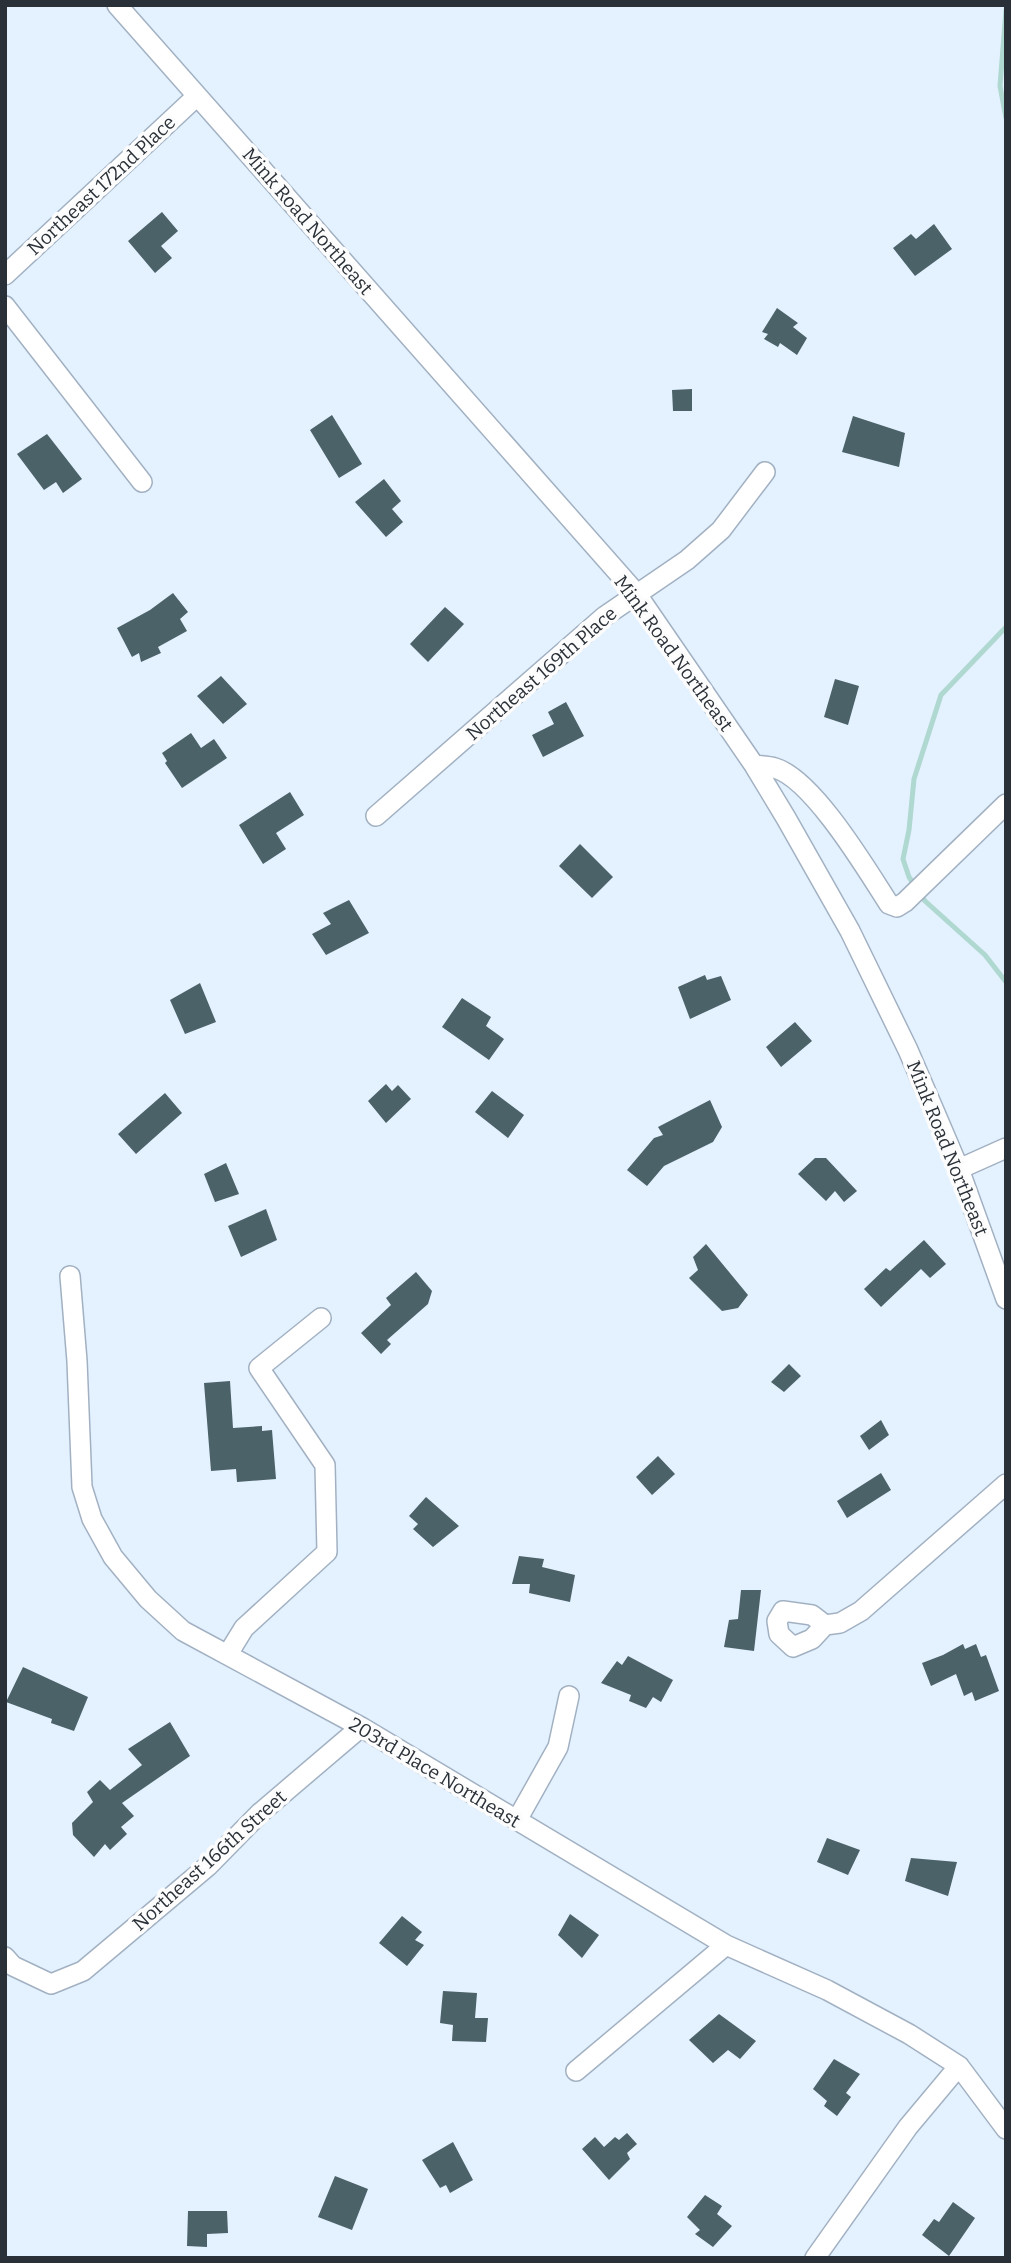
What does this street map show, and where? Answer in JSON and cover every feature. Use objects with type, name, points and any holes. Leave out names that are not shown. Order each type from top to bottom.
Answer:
[{"type":"street","name":"Mink Road Northeast","points":[[117,5],[636,593],[754,765],[850,931],[908,1050],[959,1170],[1006,1299]]},
{"type":"street","name":"Northeast 172nd Place","points":[[5,275],[197,96]]},
{"type":"street","points":[[5,306],[142,482]]},
{"type":"street","name":"Northeast 169th Place","points":[[376,816],[605,616],[687,560],[722,530],[765,472]]},
{"type":"street","points":[[754,765],[777,768],[798,783],[832,818],[889,904],[897,906],[905,902],[1006,804]]},
{"type":"street","points":[[959,1170],[1006,1148]]},
{"type":"street","name":"203rd Place Northeast","points":[[70,1276],[77,1361],[82,1487],[92,1519],[113,1556],[148,1599],[183,1631],[361,1727],[726,1945],[827,1990],[909,2034],[959,2066],[1006,2129]]},
{"type":"street","points":[[229,1654],[244,1628],[327,1552],[325,1465],[259,1368],[321,1318]]},
{"type":"street","points":[[825,1625],[841,1623],[861,1611],[1006,1484]]},
{"type":"street","points":[[517,1820],[558,1747],[569,1696]]},
{"type":"street","name":"Northeast 166th Street","points":[[9,1961],[51,1984],[83,1971],[208,1866],[260,1813],[361,1727]]},
{"type":"street","points":[[576,2071],[726,1945]]},
{"type":"street","points":[[815,2258],[908,2127],[959,2066]]},
{"type":"building","points":[[162,212],[178,231],[161,246],[172,258],[155,273],[128,241]]},
{"type":"building","points":[[934,224],[952,249],[915,276],[893,248],[911,234],[916,239]]},
{"type":"building","points":[[777,308],[798,323],[793,327],[807,338],[797,355],[780,343],[778,347],[764,339],[768,334],[762,332]]},
{"type":"building","points":[[692,389],[692,411],[673,411],[672,390]]},
{"type":"building","points":[[332,415],[362,464],[339,478],[310,430]]},
{"type":"building","points":[[853,416],[905,433],[899,467],[842,452]]},
{"type":"building","points":[[47,434],[82,479],[63,493],[56,482],[44,490],[17,454]]},
{"type":"building","points":[[384,479],[401,501],[392,509],[403,522],[386,537],[355,502]]},
{"type":"building","points":[[173,593],[188,612],[180,619],[187,631],[158,647],[161,653],[141,662],[139,653],[132,657],[117,628],[150,610]]},
{"type":"building","points":[[445,607],[464,624],[428,662],[410,644]]},
{"type":"building","points":[[221,676],[247,704],[223,724],[197,696]]},
{"type":"building","points":[[835,679],[859,686],[848,725],[824,717]]},
{"type":"building","points":[[566,702],[584,736],[543,757],[532,735],[554,724],[548,712]]},
{"type":"building","points":[[191,733],[201,748],[214,739],[227,758],[182,788],[165,763],[167,761],[162,753]]},
{"type":"building","points":[[290,792],[304,815],[276,833],[286,849],[263,864],[239,825]]},
{"type":"building","points":[[580,844],[613,877],[592,898],[559,866]]},
{"type":"building","points":[[349,900],[369,933],[326,955],[312,934],[331,924],[323,913]]},
{"type":"building","points":[[705,975],[707,980],[721,976],[731,1000],[690,1019],[678,987]]},
{"type":"building","points":[[200,983],[216,1022],[185,1034],[170,1000]]},
{"type":"building","points":[[462,998],[491,1017],[486,1026],[504,1039],[489,1060],[442,1027]]},
{"type":"building","points":[[795,1022],[812,1041],[781,1067],[766,1047]]},
{"type":"building","points":[[386,1084],[392,1091],[398,1085],[411,1099],[386,1123],[368,1101]]},
{"type":"building","points":[[492,1091],[524,1115],[508,1138],[475,1112]]},
{"type":"building","points":[[165,1093],[182,1113],[136,1154],[118,1134]]},
{"type":"building","points":[[710,1100],[722,1127],[713,1142],[664,1166],[647,1186],[627,1170],[654,1138],[663,1135],[658,1127]]},
{"type":"building","points":[[815,1158],[826,1158],[857,1191],[844,1202],[835,1191],[826,1201],[798,1174]]},
{"type":"building","points":[[226,1163],[239,1194],[215,1202],[204,1174]]},
{"type":"building","points":[[266,1209],[277,1240],[241,1257],[228,1226]]},
{"type":"building","points":[[924,1240],[946,1264],[930,1278],[921,1269],[881,1307],[864,1289],[886,1268],[890,1271]]},
{"type":"building","points":[[706,1244],[748,1295],[738,1308],[722,1311],[689,1278],[698,1270],[693,1257]]},
{"type":"building","points":[[416,1272],[432,1291],[428,1304],[387,1340],[391,1344],[381,1354],[361,1333],[391,1305],[386,1298]]},
{"type":"building","points":[[789,1364],[801,1376],[784,1392],[771,1382]]},
{"type":"building","points":[[230,1381],[233,1428],[262,1426],[262,1431],[272,1430],[276,1479],[237,1482],[236,1469],[211,1471],[204,1383]]},
{"type":"building","points":[[881,1420],[889,1435],[869,1450],[860,1436]]},
{"type":"building","points":[[658,1456],[675,1474],[652,1495],[636,1477]]},
{"type":"building","points":[[881,1473],[891,1490],[847,1518],[837,1501]]},
{"type":"building","points":[[426,1497],[459,1526],[433,1547],[413,1529],[418,1524],[409,1516]]},
{"type":"building","points":[[519,1556],[544,1559],[542,1567],[575,1575],[570,1602],[529,1593],[530,1584],[512,1584]]},
{"type":"building","points":[[741,1590],[761,1590],[754,1651],[724,1647],[729,1620],[738,1619]]},
{"type":"building","points":[[963,1644],[965,1649],[976,1644],[981,1657],[986,1655],[999,1691],[975,1701],[972,1692],[964,1696],[956,1674],[931,1686],[922,1663]]},
{"type":"building","points":[[628,1656],[673,1680],[661,1702],[653,1697],[646,1708],[629,1701],[631,1695],[601,1683],[617,1661],[622,1665]]},
{"type":"building","points":[[23,1667],[88,1697],[74,1731],[51,1723],[52,1719],[6,1702]]},
{"type":"building","points":[[170,1722],[190,1756],[122,1803],[134,1816],[121,1827],[127,1834],[110,1850],[105,1844],[94,1857],[73,1835],[72,1823],[93,1802],[87,1792],[100,1780],[110,1790],[142,1765],[128,1749]]},
{"type":"building","points":[[827,1838],[860,1850],[848,1875],[817,1862]]},
{"type":"building","points":[[911,1858],[957,1862],[948,1896],[905,1881]]},
{"type":"building","points":[[570,1914],[599,1935],[582,1958],[558,1935]]},
{"type":"building","points":[[402,1916],[422,1932],[415,1940],[424,1945],[407,1966],[379,1943]]},
{"type":"building","points":[[443,1991],[477,1993],[475,2018],[488,2018],[486,2042],[452,2041],[453,2025],[440,2023]]},
{"type":"building","points":[[719,2014],[756,2041],[740,2059],[728,2050],[713,2063],[689,2040]]},
{"type":"building","points":[[834,2059],[860,2074],[846,2093],[851,2097],[837,2116],[824,2106],[827,2101],[813,2089]]},
{"type":"building","points":[[627,2133],[637,2144],[627,2153],[630,2159],[609,2180],[582,2149],[595,2137],[604,2147],[615,2137],[619,2140]]},
{"type":"building","points":[[453,2142],[473,2180],[450,2193],[446,2185],[440,2188],[422,2160]]},
{"type":"building","points":[[335,2176],[368,2189],[352,2230],[318,2217]]},
{"type":"building","points":[[705,2195],[722,2206],[717,2214],[732,2226],[713,2247],[695,2234],[700,2230],[687,2217]]},
{"type":"building","points":[[953,2202],[975,2218],[949,2256],[922,2235],[934,2219],[939,2222]]},
{"type":"building","points":[[188,2211],[227,2211],[228,2233],[207,2234],[207,2247],[187,2246]]},
{"type":"waterway","points":[[1006,10],[1000,86],[1006,118]]},
{"type":"waterway","points":[[1006,627],[941,695],[914,779],[903,859],[909,877],[925,901],[985,955],[1006,982]]}]
